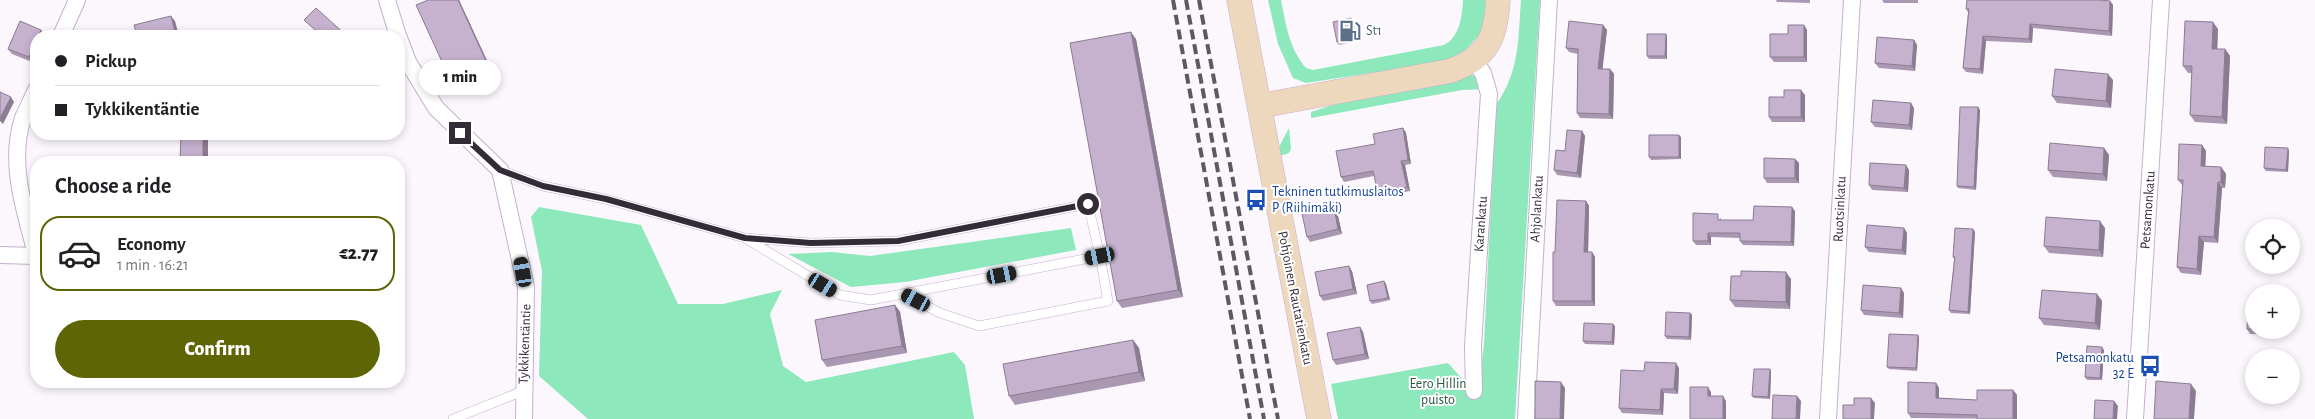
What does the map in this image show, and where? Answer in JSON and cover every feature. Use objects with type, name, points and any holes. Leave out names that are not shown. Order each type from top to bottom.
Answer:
[{"type":"street","points":[[64,30],[77,0]]},
{"type":"street","points":[[387,0],[396,30]]},
{"type":"street","name":"Pohjoinen Rautatienkatu","points":[[1239,0],[1318,419]]},
{"type":"street","points":[[1259,106],[1450,72],[1474,61],[1492,39],[1498,0]]},
{"type":"street","name":"Ahjolankatu","points":[[1526,419],[1549,0]]},
{"type":"street","name":"Ruotsinkatu","points":[[1828,419],[1852,0]]},
{"type":"street","name":"Petsamonkatu","points":[[2135,419],[2161,0]]},
{"type":"street","points":[[405,54],[436,108],[500,170]]},
{"type":"street","name":"Karankatu","points":[[1474,61],[1483,73],[1490,94],[1473,346],[1474,391]]},
{"type":"street","points":[[30,103],[23,118],[17,161],[20,195],[30,232]]},
{"type":"street","name":"Tykkikentäntie","points":[[500,170],[518,243],[526,287],[524,419]]},
{"type":"street","points":[[0,255],[30,255]]},
{"type":"lane","points":[[500,170],[543,186],[606,199],[745,238],[811,243],[898,241],[1088,204],[1108,301],[979,326],[940,313],[904,294]]},
{"type":"lane","points":[[745,238],[840,295],[871,300],[1100,256]]},
{"type":"lane","points":[[453,419],[523,391]]},
{"type":"green space","points":[[1268,0],[1281,0],[1292,44],[1306,68],[1313,70],[1444,45],[1454,37],[1457,31],[1461,19],[1463,0],[1487,0],[1486,21],[1481,33],[1463,53],[1441,62],[1306,83],[1293,78],[1278,44]]},
{"type":"green space","name":"Eero Hillin puisto","points":[[1521,0],[1540,0],[1515,419],[1338,419],[1331,384],[1448,363],[1464,381],[1472,397],[1478,398],[1484,343],[1496,105],[1504,92],[1514,67]]},
{"type":"green space","points":[[1470,74],[1479,79],[1486,89],[1462,90],[1311,118],[1311,112],[1339,103]]},
{"type":"green space","points":[[1289,128],[1291,149],[1289,153],[1280,156],[1280,145]]},
{"type":"green space","points":[[539,207],[641,225],[678,304],[723,304],[782,290],[770,314],[783,366],[806,382],[954,352],[965,365],[974,419],[588,419],[539,376],[542,271],[531,217]]},
{"type":"green space","points":[[1071,228],[1076,250],[905,282],[851,287],[788,254],[832,252],[870,256]]},
{"type":"building","points":[[428,0],[458,0],[487,63],[450,79],[416,5]]},
{"type":"building","points":[[1967,0],[2110,1],[2109,31],[2030,24],[2029,39],[1983,36],[1980,69],[1963,68],[1969,9],[1966,9]]},
{"type":"building","points":[[316,8],[340,30],[315,30],[304,20]]},
{"type":"building","points":[[171,16],[174,30],[135,30],[134,25]]},
{"type":"building","points":[[1351,18],[1356,38],[1337,42],[1333,22]]},
{"type":"building","points":[[20,21],[41,30],[30,30],[29,57],[8,49]]},
{"type":"building","points":[[1569,21],[1603,25],[1598,69],[1610,69],[1609,114],[1577,113],[1578,49],[1566,48]]},
{"type":"building","points":[[2185,21],[2213,22],[2212,49],[2225,49],[2222,117],[2190,115],[2192,66],[2183,66]]},
{"type":"building","points":[[1788,25],[1804,25],[1804,57],[1770,57],[1770,34],[1788,34]]},
{"type":"building","points":[[1131,32],[1178,290],[1117,301],[1070,43]]},
{"type":"building","points":[[1647,34],[1666,34],[1665,56],[1647,56]]},
{"type":"building","points":[[1877,37],[1914,40],[1912,66],[1875,63]]},
{"type":"building","points":[[2055,69],[2108,74],[2106,101],[2052,96]]},
{"type":"building","points":[[1784,90],[1801,90],[1801,117],[1769,117],[1769,97],[1784,97]]},
{"type":"building","points":[[0,92],[11,97],[0,118]]},
{"type":"building","points":[[1873,100],[1911,103],[1909,125],[1871,122]]},
{"type":"building","points":[[1960,107],[1978,107],[1974,187],[1957,186]]},
{"type":"building","points":[[1403,128],[1408,160],[1401,161],[1407,187],[1378,193],[1373,171],[1341,177],[1336,151],[1375,144],[1373,134]]},
{"type":"building","points":[[1567,130],[1582,131],[1577,173],[1554,170],[1556,150],[1565,151]]},
{"type":"building","points":[[1649,135],[1679,135],[1679,157],[1649,157]]},
{"type":"building","points":[[181,140],[203,140],[203,156],[180,156]]},
{"type":"building","points":[[2050,143],[2104,148],[2103,174],[2048,170]]},
{"type":"building","points":[[2179,144],[2202,145],[2201,166],[2221,167],[2214,237],[2199,236],[2197,269],[2177,267],[2183,180],[2178,180]]},
{"type":"building","points":[[2265,147],[2288,148],[2286,170],[2264,168]]},
{"type":"building","points":[[1764,158],[1795,159],[1795,178],[1764,178]]},
{"type":"building","points":[[1870,163],[1906,165],[1904,188],[1869,185]]},
{"type":"building","points":[[1557,200],[1586,201],[1584,252],[1592,252],[1592,301],[1553,301],[1553,252],[1555,252]]},
{"type":"building","points":[[1333,202],[1338,229],[1307,237],[1301,209]]},
{"type":"building","points":[[1754,206],[1792,207],[1791,242],[1740,241],[1740,233],[1708,233],[1708,241],[1693,241],[1693,213],[1718,214],[1718,220],[1753,220]]},
{"type":"building","points":[[2046,217],[2100,221],[2099,250],[2044,246]]},
{"type":"building","points":[[1867,225],[1904,228],[1902,250],[1865,247]]},
{"type":"building","points":[[1955,228],[1973,229],[1968,312],[1949,310],[1955,257],[1953,257]]},
{"type":"building","points":[[1349,266],[1353,289],[1320,296],[1315,272]]},
{"type":"building","points":[[1741,271],[1786,272],[1786,302],[1730,300],[1731,276],[1741,276]]},
{"type":"building","points":[[1384,281],[1388,298],[1370,301],[1367,285]]},
{"type":"building","points":[[1863,285],[1901,288],[1899,313],[1861,310]]},
{"type":"building","points":[[2042,290],[2097,294],[2095,323],[2039,318]]},
{"type":"building","points":[[895,305],[902,346],[822,360],[815,320]]},
{"type":"building","points":[[1666,312],[1690,313],[1689,337],[1665,336]]},
{"type":"building","points":[[1584,323],[1613,324],[1612,342],[1583,341]]},
{"type":"building","points":[[1360,327],[1365,354],[1333,360],[1327,333]]},
{"type":"building","points":[[1889,334],[1918,335],[1916,368],[1887,367]]},
{"type":"building","points":[[1133,340],[1139,372],[1009,396],[1003,364]]},
{"type":"building","points":[[2087,346],[2102,347],[2100,378],[2085,377]]},
{"type":"building","points":[[1645,362],[1676,363],[1674,389],[1661,389],[1660,410],[1619,408],[1621,370],[1644,371]]},
{"type":"building","points":[[1754,369],[1770,369],[1768,397],[1752,396]]},
{"type":"building","points":[[1535,381],[1561,382],[1560,419],[1535,419]]},
{"type":"building","points":[[2156,381],[2191,384],[2189,419],[2154,419]]},
{"type":"building","points":[[1908,382],[1936,383],[1936,398],[1977,400],[1977,390],[2013,390],[2013,419],[1977,419],[1977,415],[1908,413]]},
{"type":"building","points":[[1690,387],[1708,387],[1708,396],[1723,396],[1723,419],[1690,419]]},
{"type":"building","points":[[1773,395],[1797,396],[1796,419],[1772,419]]},
{"type":"building","points":[[1854,398],[1871,398],[1871,419],[1843,419],[1843,405],[1854,405]]},
{"type":"building","points":[[2095,400],[2114,401],[2113,419],[2094,419]]},
{"type":"railway","points":[[1173,0],[1250,419]]},
{"type":"railway","points":[[1186,0],[1264,419]]},
{"type":"railway","points":[[1199,0],[1278,419]]},
{"type":"place","name":"St1","points":[[1350,31]]},
{"type":"place","name":"Tekninen tutkimuslaitos P (Riihimäki)","points":[[1256,200]]},
{"type":"place","name":"Petsamonkatu 32 E","points":[[2150,366]]},
{"type":"route","points":[[460,133],[500,170],[543,186],[606,199],[745,238],[811,243],[898,241],[1088,204]]}]
